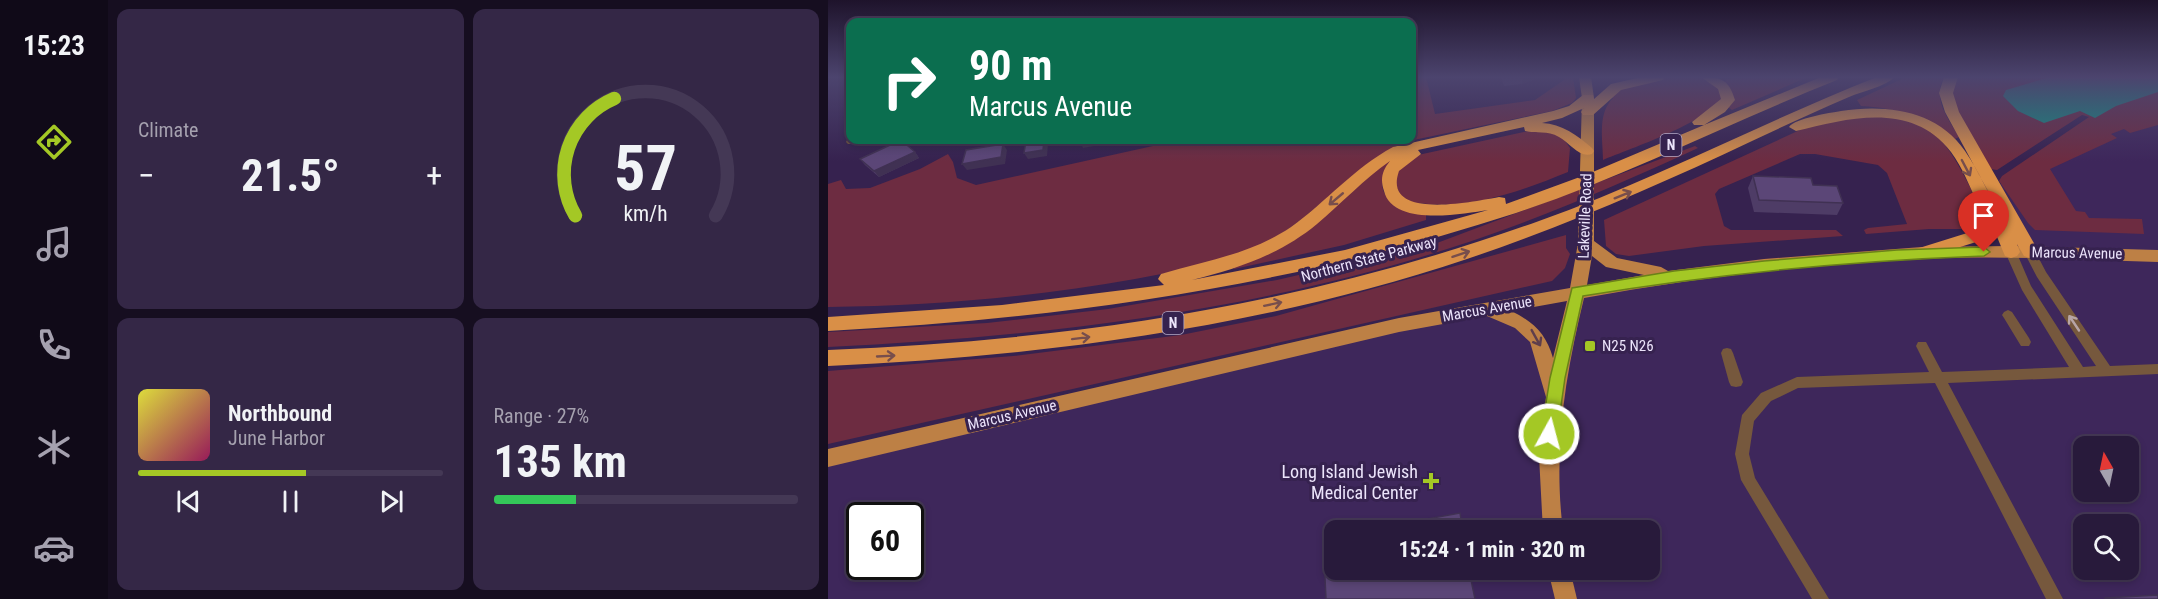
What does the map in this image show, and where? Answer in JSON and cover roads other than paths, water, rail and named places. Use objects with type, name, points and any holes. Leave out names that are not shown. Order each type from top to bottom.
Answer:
[{"type":"highway","points":[[929,319],[1152,282],[1234,262],[1259,253],[1293,234],[1380,161],[1398,150],[1557,115],[1588,105]]},
{"type":"highway","points":[[1603,173],[1643,147],[1686,128],[1725,105]]},
{"type":"highway","name":"Northern State Parkway","points":[[828,324],[929,319],[1086,303],[1283,270],[1439,231],[1568,188],[1765,105]]},
{"type":"highway","name":"Northern State Parkway","points":[[828,358],[939,353],[1084,337],[1195,320],[1292,300],[1384,277],[1509,239],[1634,191],[1819,105]]},
{"type":"highway","points":[[1950,105],[2030,252]]},
{"type":"highway","points":[[1712,155],[1832,115],[1856,111],[1884,112],[1924,124],[1944,137],[1957,151],[2007,238],[2011,252]]},
{"type":"highway","points":[[1568,188],[1476,206],[1433,211],[1417,209],[1401,202],[1392,193],[1389,180],[1395,166],[1416,152],[1535,128],[1546,127],[1561,131],[1587,157]]},
{"type":"highway","points":[[1922,254],[1978,236],[1989,230],[1990,222],[1983,197]]},
{"type":"main road","name":"Lakeville Road","points":[[1552,520],[1548,448],[1554,399],[1586,243],[1588,105]]},
{"type":"main road","points":[[1586,243],[1612,263],[1674,276]]},
{"type":"main road","name":"Marcus Avenue","points":[[828,458],[1371,331],[1674,276],[1764,265],[1922,254],[2030,252],[2158,256]]},
{"type":"main road","points":[[1487,309],[1525,325],[1537,336],[1554,399]]},
{"type":"main road","points":[[1561,580],[1566,599]]},
{"type":"lane","points":[[2011,252],[2026,288],[2080,373]]},
{"type":"lane","points":[[2030,252],[2041,274],[2107,372]]},
{"type":"lane","points":[[2008,315],[2025,342]]},
{"type":"lane","points":[[1922,346],[2055,599]]},
{"type":"lane","points":[[1727,353],[1736,382]]},
{"type":"lane","points":[[1821,599],[1748,480],[1742,454],[1748,419],[1766,397],[1797,383],[2158,369]]},
{"type":"place","name":"N25 N26","points":[[1590,346]]},
{"type":"place","name":"Long Island Jewish Medical Center","points":[[1431,481]]}]
